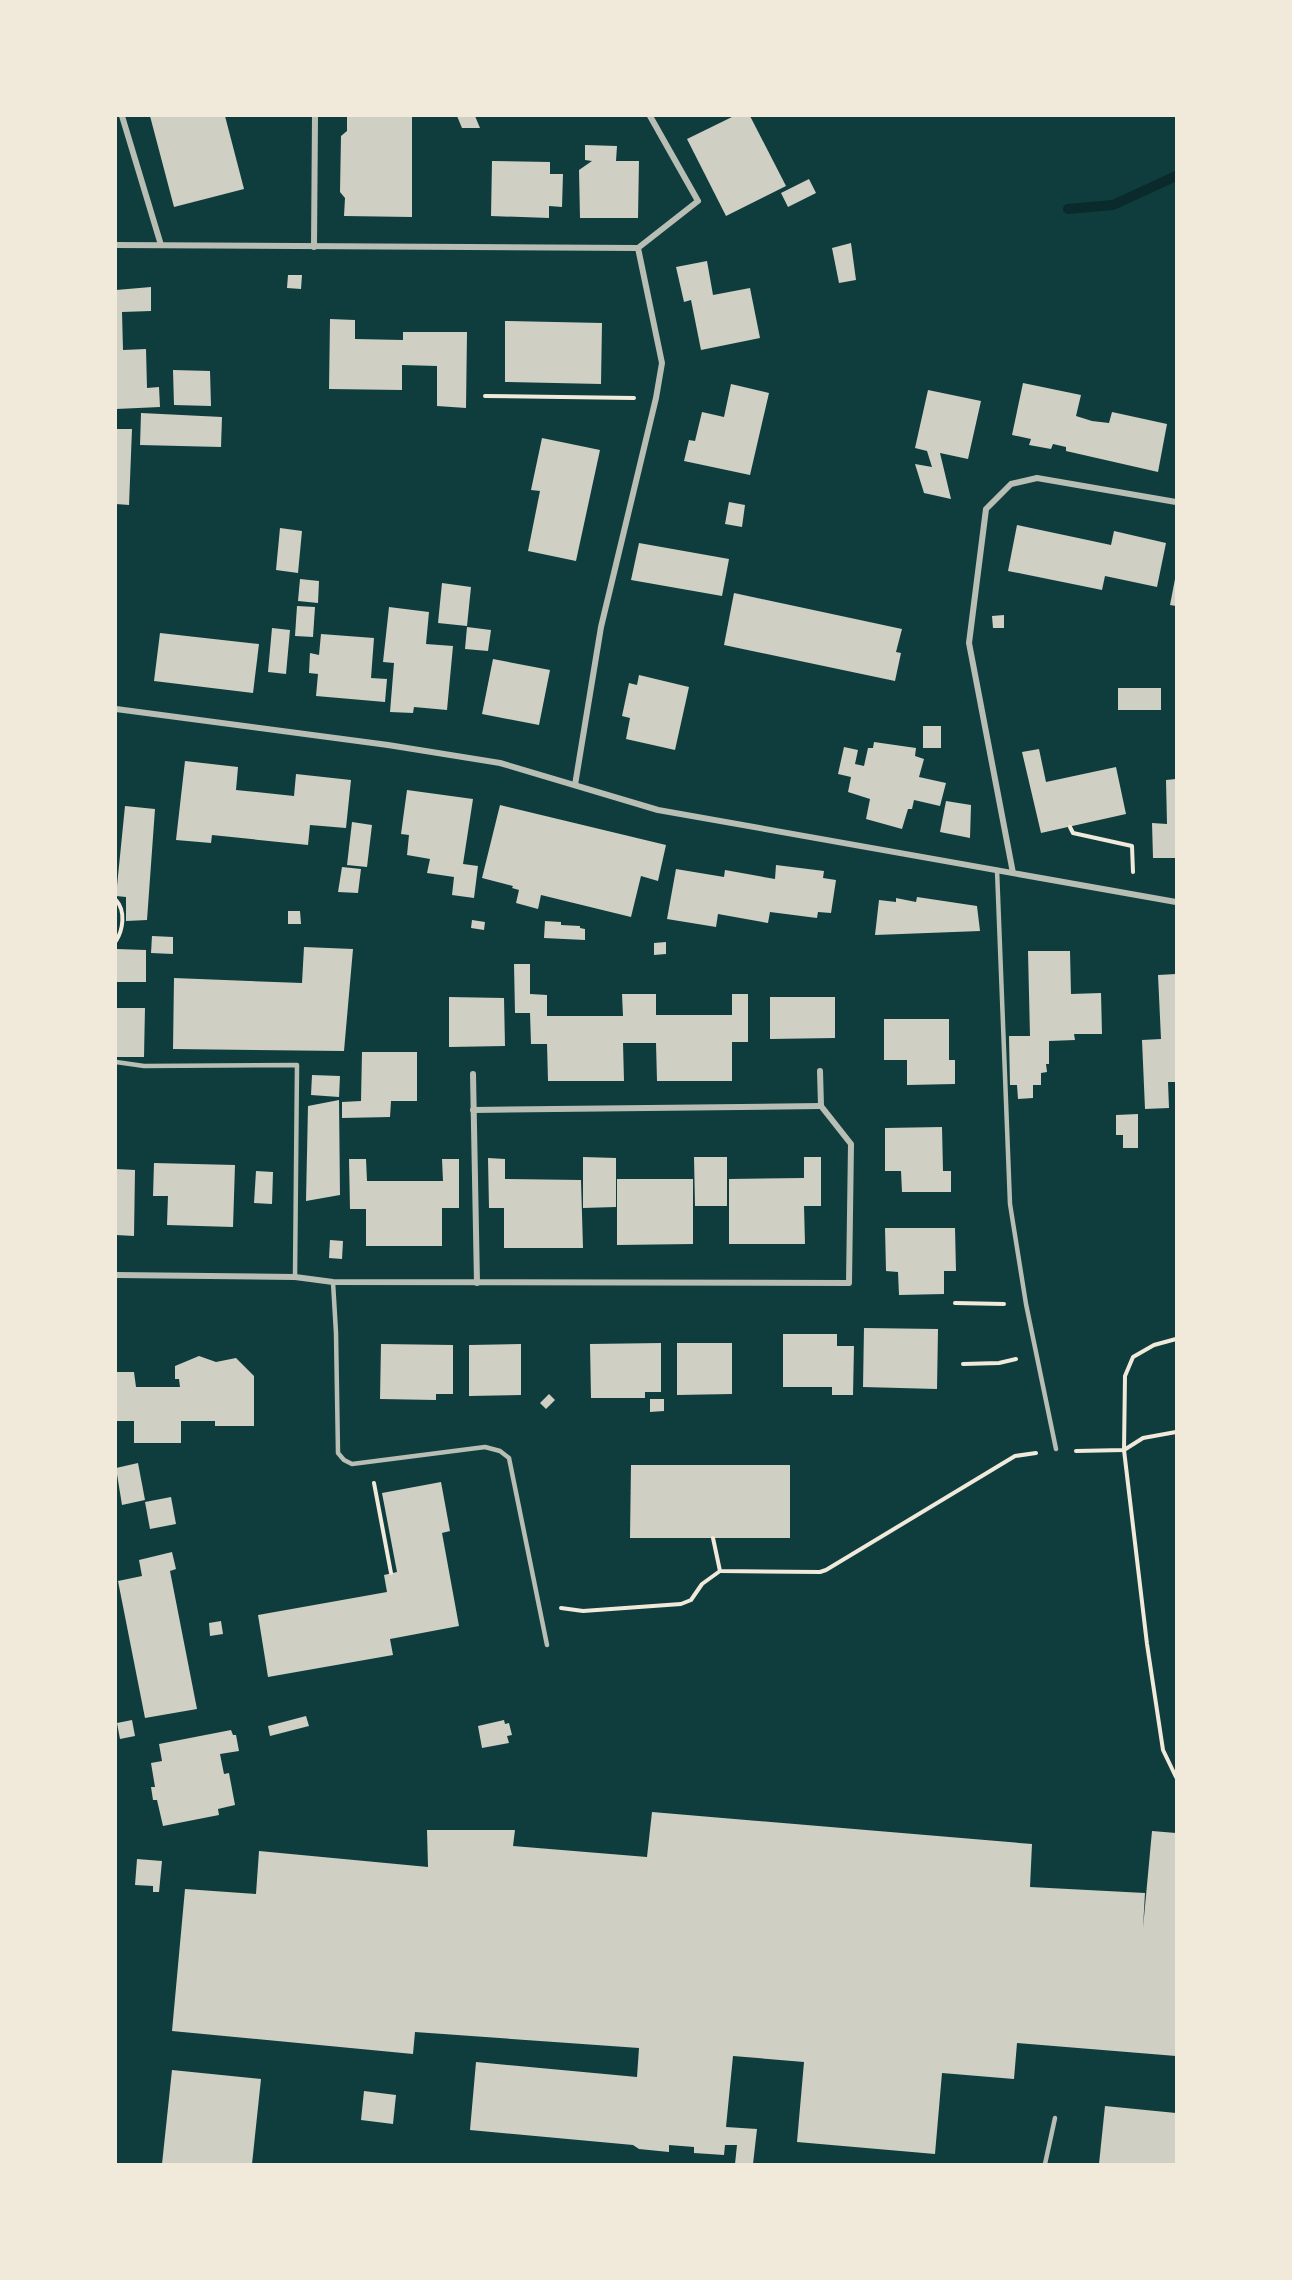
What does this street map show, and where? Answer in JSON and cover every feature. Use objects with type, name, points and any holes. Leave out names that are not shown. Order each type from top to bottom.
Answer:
[{"type":"street","points":[[122,116],[161,245]]},
{"type":"street","points":[[314,247],[315,116]]},
{"type":"street","points":[[116,245],[638,248],[698,201],[650,116]]},
{"type":"street","points":[[575,784],[601,627],[656,398],[662,363],[638,248]]},
{"type":"street","points":[[1013,873],[969,643],[986,509],[1011,484],[1037,478],[1176,502]]},
{"type":"street","points":[[116,709],[388,745],[500,763],[658,810],[1176,902]]},
{"type":"street","points":[[116,1275],[295,1276],[333,1282],[849,1283],[851,1144],[821,1106],[820,1071]]},
{"type":"street","points":[[473,1074],[477,1283]]},
{"type":"street","points":[[473,1110],[821,1106]]},
{"type":"lane","points":[[997,870],[1010,1204],[1026,1304],[1056,1449]]},
{"type":"lane","points":[[116,1062],[144,1066],[297,1065],[295,1276]]},
{"type":"lane","points":[[333,1282],[338,1453],[352,1464],[485,1447],[500,1451],[508,1458],[547,1645]]},
{"type":"lane","points":[[1045,2164],[1055,2118]]},
{"type":"path","points":[[485,396],[656,398]]},
{"type":"path","points":[[1070,827],[1073,833],[1132,846],[1133,894]]},
{"type":"path","points":[[116,900],[122,913],[121,933],[116,941]]},
{"type":"path","points":[[955,1303],[1026,1304]]},
{"type":"path","points":[[1176,1339],[1154,1344],[1133,1357],[1125,1376],[1124,1450],[1147,1644],[1163,1750],[1176,1777]]},
{"type":"path","points":[[963,1364],[999,1363]]},
{"type":"path","points":[[538,1602],[583,1611],[681,1604],[691,1600],[702,1584],[720,1572],[820,1572],[1015,1456],[1056,1449],[1124,1450],[1143,1438],[1176,1432]]},
{"type":"path","points":[[370,1462],[391,1573]]},
{"type":"path","points":[[713,1538],[720,1572]]},
{"type":"building","points":[[150,116],[225,116],[244,189],[174,207]]},
{"type":"building","points":[[347,116],[412,116],[412,217],[344,216],[345,198],[340,192],[341,136],[347,131]]},
{"type":"building","points":[[457,116],[475,116],[480,128],[462,128]]},
{"type":"building","points":[[734,116],[750,116],[786,186],[726,216],[687,139]]},
{"type":"building","points":[[585,145],[617,146],[616,161],[639,161],[638,218],[580,218],[579,170],[592,161],[585,160]]},
{"type":"building","points":[[492,161],[550,162],[550,174],[563,174],[562,207],[549,206],[549,218],[491,216]]},
{"type":"building","points":[[809,179],[816,193],[788,207],[781,193]]},
{"type":"building","points":[[851,243],[856,280],[839,283],[832,248]]},
{"type":"building","points":[[707,261],[713,295],[750,288],[760,338],[701,350],[691,300],[684,302],[676,267]]},
{"type":"building","points":[[288,275],[302,275],[301,289],[287,288]]},
{"type":"building","points":[[151,287],[151,311],[122,312],[123,350],[146,349],[147,388],[159,387],[160,407],[116,409],[116,290]]},
{"type":"building","points":[[330,319],[355,320],[355,339],[403,340],[403,332],[467,332],[466,408],[437,406],[437,366],[402,365],[402,390],[329,389]]},
{"type":"building","points":[[505,321],[602,323],[601,384],[505,382]]},
{"type":"building","points":[[173,370],[210,371],[211,406],[174,405]]},
{"type":"building","points":[[1023,383],[1081,395],[1076,416],[1092,421],[1109,423],[1112,412],[1167,424],[1158,472],[1066,451],[1066,447],[1053,444],[1051,449],[1029,445],[1031,439],[1012,435]]},
{"type":"building","points":[[731,384],[769,393],[750,475],[684,461],[689,440],[695,441],[702,412],[724,417]]},
{"type":"building","points":[[928,390],[981,401],[968,459],[940,453],[951,499],[924,493],[915,464],[932,467],[927,451],[915,448]]},
{"type":"building","points":[[141,413],[222,417],[221,447],[140,445]]},
{"type":"building","points":[[116,429],[132,429],[129,505],[116,504]]},
{"type":"building","points":[[542,438],[600,450],[576,561],[528,551],[540,491],[531,490]]},
{"type":"building","points":[[729,502],[745,505],[742,527],[725,524]]},
{"type":"building","points":[[1017,525],[1111,545],[1114,531],[1166,543],[1157,587],[1105,576],[1102,590],[1008,571]]},
{"type":"building","points":[[280,528],[302,531],[298,573],[276,570]]},
{"type":"building","points":[[639,543],[729,559],[722,596],[631,580]]},
{"type":"building","points":[[300,579],[319,581],[318,603],[298,601]]},
{"type":"building","points":[[1176,579],[1176,606],[1170,605]]},
{"type":"building","points":[[442,583],[471,587],[467,626],[438,623]]},
{"type":"building","points":[[734,593],[902,629],[896,652],[901,653],[895,681],[724,645]]},
{"type":"building","points":[[297,606],[315,607],[313,637],[295,636]]},
{"type":"building","points":[[389,607],[429,612],[426,644],[453,646],[447,710],[414,707],[413,713],[390,712],[394,663],[383,662]]},
{"type":"building","points":[[1004,615],[1004,628],[993,628],[992,616]]},
{"type":"building","points":[[467,627],[491,630],[488,651],[465,649]]},
{"type":"building","points":[[272,628],[290,630],[286,674],[268,672]]},
{"type":"building","points":[[160,633],[259,644],[253,693],[154,681]]},
{"type":"building","points":[[321,634],[374,638],[371,678],[387,679],[385,702],[316,696],[318,674],[309,673],[310,653],[319,655]]},
{"type":"building","points":[[493,659],[550,670],[539,725],[482,714]]},
{"type":"building","points":[[639,675],[689,687],[675,750],[626,739],[630,718],[622,716],[629,683],[637,685]]},
{"type":"building","points":[[1118,688],[1161,688],[1161,710],[1118,710]]},
{"type":"building","points":[[923,726],[941,726],[941,748],[923,748]]},
{"type":"building","points":[[874,742],[916,748],[915,756],[924,759],[919,777],[946,783],[940,806],[914,800],[912,809],[908,809],[902,829],[866,819],[870,799],[848,792],[851,777],[838,774],[844,747],[858,750],[855,764],[864,766],[868,748],[873,748]]},
{"type":"building","points":[[1039,749],[1046,782],[1116,767],[1126,814],[1041,833],[1022,752]]},
{"type":"building","points":[[185,761],[238,767],[236,790],[294,796],[296,774],[351,780],[346,828],[310,825],[308,845],[212,835],[211,843],[176,840]]},
{"type":"building","points":[[1176,779],[1176,858],[1153,858],[1152,823],[1167,824],[1166,780]]},
{"type":"building","points":[[407,790],[473,799],[463,864],[478,866],[474,898],[452,895],[454,877],[427,873],[430,859],[407,855],[409,835],[401,834]]},
{"type":"building","points":[[946,801],[971,805],[970,838],[940,832]]},
{"type":"building","points":[[500,805],[666,845],[658,881],[641,876],[631,917],[541,895],[538,909],[516,903],[519,890],[512,888],[513,886],[482,878]]},
{"type":"building","points":[[125,806],[155,809],[147,920],[126,921],[126,897],[116,896]]},
{"type":"building","points":[[352,822],[372,825],[367,867],[347,865]]},
{"type":"building","points":[[776,865],[824,871],[823,878],[836,880],[831,913],[818,912],[817,918],[770,912],[768,923],[718,914],[716,927],[667,919],[676,869],[724,877],[725,870],[775,879]]},
{"type":"building","points":[[342,867],[361,869],[358,893],[338,892]]},
{"type":"building","points":[[917,897],[977,906],[980,931],[875,935],[879,900],[896,902],[896,898],[916,902]]},
{"type":"building","points":[[288,911],[300,911],[301,924],[288,924]]},
{"type":"building","points":[[472,920],[485,922],[484,930],[471,928]]},
{"type":"building","points":[[545,921],[580,926],[585,929],[585,940],[544,938]]},
{"type":"building","points":[[152,936],[173,937],[173,954],[151,953]]},
{"type":"building","points":[[666,942],[666,954],[654,955],[654,943]]},
{"type":"building","points":[[304,947],[353,949],[344,1051],[173,1049],[174,978],[302,983]]},
{"type":"building","points":[[116,949],[146,950],[146,982],[116,982]]},
{"type":"building","points":[[1028,951],[1070,951],[1071,994],[1101,993],[1102,1034],[1074,1034],[1075,1040],[1049,1041],[1049,1064],[1046,1064],[1047,1072],[1041,1073],[1041,1085],[1033,1085],[1033,1098],[1018,1099],[1017,1085],[1010,1085],[1009,1036],[1030,1036]]},
{"type":"building","points":[[514,964],[530,964],[530,994],[547,995],[547,1016],[623,1016],[622,994],[656,994],[656,1015],[732,1015],[732,994],[748,994],[748,1042],[732,1042],[732,1081],[657,1081],[656,1043],[623,1043],[624,1081],[548,1081],[547,1044],[531,1044],[530,1013],[515,1013]]},
{"type":"building","points":[[1176,974],[1176,1082],[1168,1082],[1169,1108],[1145,1109],[1142,1040],[1161,1039],[1158,975]]},
{"type":"building","points":[[449,997],[504,998],[505,1046],[449,1047]]},
{"type":"building","points":[[770,997],[835,997],[835,1038],[770,1039]]},
{"type":"building","points":[[116,1008],[145,1008],[144,1057],[116,1057]]},
{"type":"building","points":[[884,1019],[949,1019],[949,1060],[955,1060],[955,1084],[907,1085],[907,1060],[884,1060]]},
{"type":"building","points":[[362,1052],[417,1052],[417,1101],[391,1101],[390,1117],[342,1118],[342,1102],[361,1101]]},
{"type":"building","points":[[312,1075],[340,1076],[339,1097],[311,1095]]},
{"type":"building","points":[[339,1100],[340,1195],[306,1201],[308,1106]]},
{"type":"building","points":[[1138,1114],[1138,1148],[1123,1148],[1123,1135],[1116,1135],[1116,1115]]},
{"type":"building","points":[[942,1127],[943,1171],[951,1171],[951,1192],[902,1192],[901,1171],[885,1171],[885,1128]]},
{"type":"building","points":[[583,1157],[616,1158],[616,1207],[583,1208]]},
{"type":"building","points":[[694,1157],[727,1157],[727,1206],[695,1206]]},
{"type":"building","points":[[804,1157],[821,1157],[821,1206],[804,1206],[805,1244],[729,1244],[729,1179],[804,1178]]},
{"type":"building","points":[[488,1158],[505,1159],[505,1179],[581,1180],[583,1248],[504,1248],[504,1208],[489,1208]]},
{"type":"building","points":[[349,1159],[366,1159],[367,1181],[443,1181],[442,1159],[459,1159],[459,1208],[442,1208],[442,1246],[366,1246],[366,1209],[350,1209]]},
{"type":"building","points":[[154,1163],[235,1165],[233,1227],[167,1225],[168,1196],[153,1196]]},
{"type":"building","points":[[116,1169],[135,1170],[134,1236],[116,1235]]},
{"type":"building","points":[[256,1171],[273,1172],[272,1204],[254,1203]]},
{"type":"building","points":[[617,1179],[693,1179],[693,1244],[617,1245]]},
{"type":"building","points":[[885,1228],[955,1228],[956,1271],[944,1271],[944,1294],[899,1295],[898,1272],[886,1271]]},
{"type":"building","points":[[330,1240],[343,1241],[342,1259],[329,1258]]},
{"type":"building","points":[[864,1328],[938,1329],[937,1389],[863,1387]]},
{"type":"building","points":[[783,1334],[837,1334],[837,1346],[854,1346],[853,1395],[832,1395],[832,1387],[783,1387]]},
{"type":"building","points":[[661,1343],[661,1392],[645,1392],[645,1398],[591,1398],[590,1344]]},
{"type":"building","points":[[677,1343],[732,1343],[732,1394],[677,1395]]},
{"type":"building","points":[[381,1344],[453,1345],[453,1394],[436,1394],[436,1400],[380,1399]]},
{"type":"building","points":[[521,1344],[521,1395],[469,1396],[469,1345]]},
{"type":"building","points":[[199,1356],[216,1362],[236,1358],[254,1376],[254,1426],[215,1426],[215,1421],[181,1421],[181,1443],[134,1443],[134,1421],[116,1421],[116,1372],[134,1372],[136,1387],[180,1387],[179,1379],[175,1379],[175,1366]]},
{"type":"building","points":[[549,1394],[555,1400],[546,1409],[540,1403]]},
{"type":"building","points":[[650,1399],[664,1399],[664,1411],[650,1412]]},
{"type":"building","points":[[138,1463],[145,1500],[122,1505],[116,1468]]},
{"type":"building","points":[[631,1465],[790,1465],[790,1538],[630,1538]]},
{"type":"building","points":[[441,1482],[450,1531],[442,1533],[459,1626],[390,1639],[393,1655],[268,1677],[258,1615],[387,1592],[384,1575],[397,1572],[382,1493]]},
{"type":"building","points":[[171,1497],[176,1524],[150,1529],[145,1502]]},
{"type":"building","points":[[172,1552],[176,1569],[170,1571],[197,1709],[145,1718],[118,1581],[142,1576],[139,1560]]},
{"type":"building","points":[[221,1621],[223,1634],[210,1636],[209,1623]]},
{"type":"building","points":[[306,1716],[309,1726],[270,1736],[268,1726]]},
{"type":"building","points":[[132,1720],[135,1736],[120,1739],[117,1723]]},
{"type":"building","points":[[504,1720],[505,1724],[509,1723],[512,1735],[507,1736],[509,1743],[482,1748],[478,1726]]},
{"type":"building","points":[[231,1730],[233,1735],[236,1735],[239,1751],[220,1754],[224,1774],[229,1773],[235,1805],[218,1809],[219,1815],[163,1826],[157,1800],[153,1800],[151,1787],[155,1787],[151,1763],[162,1761],[159,1744]]},
{"type":"building","points":[[652,1812],[1032,1844],[1030,1887],[1145,1893],[1143,1928],[1152,1831],[1176,1833],[1176,2056],[1017,2043],[1014,2079],[942,2073],[935,2154],[797,2142],[804,2062],[733,2056],[726,2127],[757,2129],[753,2164],[735,2164],[737,2145],[725,2145],[724,2155],[694,2153],[694,2147],[669,2145],[669,2152],[639,2149],[633,2145],[470,2130],[476,2062],[637,2077],[639,2048],[415,2032],[413,2054],[172,2031],[185,1889],[256,1894],[259,1851],[428,1867],[427,1830],[515,1830],[513,1846],[647,1857]]},
{"type":"building","points":[[137,1859],[162,1861],[159,1892],[153,1892],[153,1886],[135,1885]]},
{"type":"building","points":[[172,2070],[261,2079],[252,2164],[162,2164]]},
{"type":"building","points":[[364,2091],[396,2095],[393,2124],[361,2120]]},
{"type":"building","points":[[1105,2106],[1176,2113],[1176,2164],[1099,2164]]},
{"type":"waterway","points":[[1068,209],[1113,205],[1176,176]]}]
